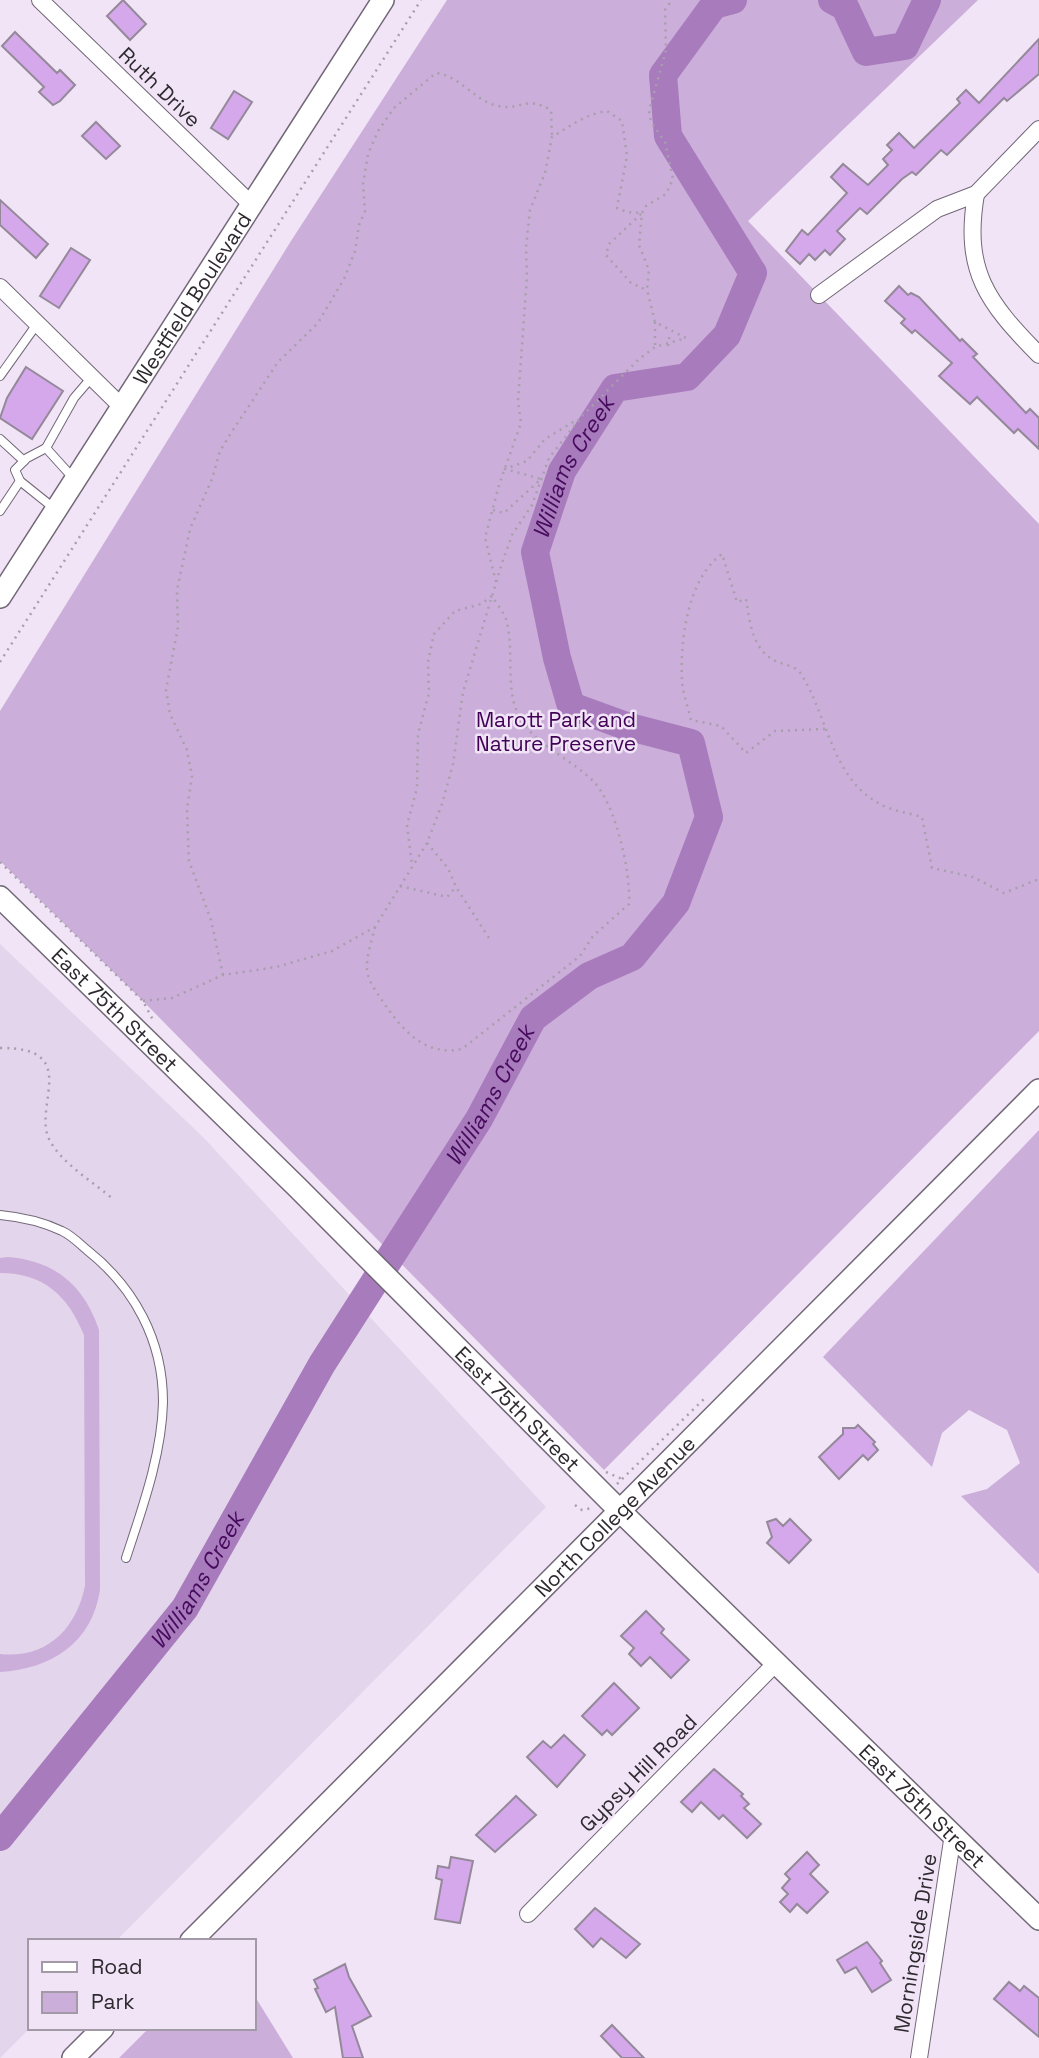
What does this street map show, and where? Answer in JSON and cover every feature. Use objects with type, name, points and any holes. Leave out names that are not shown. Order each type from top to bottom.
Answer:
[{"type":"street","name":"Ruth Drive","points":[[40,0],[252,205]]},
{"type":"street","name":"Westfield Boulevard","points":[[0,597],[252,205],[375,3]]},
{"type":"street","points":[[818,295],[890,246],[929,214],[976,194],[1039,129]]},
{"type":"street","points":[[976,194],[971,242],[975,265],[997,309],[1039,355]]},
{"type":"street","points":[[0,287],[122,407]]},
{"type":"street","name":"East 75th Street","points":[[0,897],[297,1187],[620,1511],[1039,1919]]},
{"type":"street","name":"North College Avenue","points":[[193,1939],[1039,1090]]},
{"type":"street","name":"Gypsy Hill Road","points":[[528,1914],[777,1662]]},
{"type":"street","name":"Morningside Drive","points":[[919,2058],[954,1834]]},
{"type":"street","points":[[74,2058],[101,2030]]},
{"type":"lane","points":[[0,376],[37,324]]},
{"type":"lane","points":[[56,510],[20,481],[15,470],[24,461],[46,448],[74,398],[92,377]]},
{"type":"lane","points":[[0,439],[24,461]]},
{"type":"lane","points":[[46,448],[75,480]]},
{"type":"lane","points":[[0,510],[20,481]]},
{"type":"lane","points":[[0,1215],[20,1217],[64,1231],[113,1270],[139,1309],[157,1347],[163,1402],[158,1447],[126,1558]]},
{"type":"path","points":[[0,662],[421,0]]},
{"type":"path","points":[[648,290],[631,284],[606,255],[605,249],[646,206],[666,194],[673,178],[666,142],[651,122],[649,111],[666,50],[666,10],[672,0]]},
{"type":"path","points":[[223,975],[211,920],[189,861],[187,810],[192,776],[187,750],[170,714],[166,690],[178,627],[177,590],[199,503],[229,436],[278,362],[318,323],[345,277],[365,211],[363,184],[368,154],[378,131],[394,108],[436,73],[446,74],[479,98],[499,106],[537,102],[551,110],[552,137],[545,173],[530,209],[526,247],[523,365],[518,401],[521,423],[485,538],[496,583]]},
{"type":"path","points":[[552,137],[582,118],[600,112],[607,111],[622,121],[627,156],[617,208],[626,212],[642,213]]},
{"type":"path","points":[[642,213],[639,245],[649,270],[648,290],[655,322],[655,348]]},
{"type":"path","points":[[492,596],[506,618],[513,701],[524,725],[596,783],[607,802],[620,842],[630,890],[629,904],[593,936],[580,956],[462,1049],[444,1052],[428,1048],[401,1028],[371,984],[367,969],[375,927],[427,843],[453,764],[463,692],[492,596],[496,583],[512,535],[532,505],[555,446],[638,360],[655,348],[686,338],[655,322]]},
{"type":"path","points":[[668,346],[670,332]]},
{"type":"path","points":[[505,469],[527,461],[545,439],[581,417]]},
{"type":"path","points":[[505,469],[541,479]]},
{"type":"path","points":[[493,509],[504,513],[541,479]]},
{"type":"path","points":[[825,729],[775,731],[746,753],[721,726],[691,720],[682,682],[689,604],[706,566],[722,554],[737,602],[746,599],[754,640],[772,660],[799,670],[815,697],[825,729],[854,783],[880,804],[922,817],[932,868],[973,877],[1004,893],[1039,879]]},
{"type":"path","points":[[412,865],[407,825],[417,788],[418,734],[429,694],[428,662],[434,634],[455,611],[481,604],[492,596]]},
{"type":"path","points":[[427,843],[448,868],[456,887],[489,938]]},
{"type":"path","points":[[0,862],[143,1001],[154,1022]]},
{"type":"path","points":[[400,886],[447,897],[456,887]]},
{"type":"path","points":[[143,1001],[172,998],[223,975],[276,967],[332,951],[375,927]]},
{"type":"path","points":[[0,1048],[20,1047],[36,1055],[47,1067],[51,1080],[47,1135],[55,1149],[113,1199]]},
{"type":"path","points":[[575,1505],[589,1511]]},
{"type":"shaded area","points":[[0,944],[203,1137],[546,1507],[118,1939],[28,1939],[28,2030],[0,2058]]},
{"type":"green space","name":"Marott Park and Nature Preserve","points":[[447,0],[978,0],[748,221],[1039,524],[1039,1031],[604,1470],[143,1001],[0,861],[0,711],[291,241]]},
{"type":"green space","points":[[1039,1130],[1039,1574],[961,1496],[987,1489],[1020,1463],[1007,1430],[969,1410],[942,1433],[932,1467],[823,1357]]},
{"type":"green space","points":[[8,1257],[40,1264],[65,1278],[85,1300],[99,1330],[100,1590],[88,1625],[66,1650],[36,1665],[0,1672],[0,1654],[32,1652],[57,1638],[67,1628],[81,1601],[85,1586],[84,1335],[70,1309],[52,1289],[29,1277],[0,1273],[0,1258]]},
{"type":"green space","points":[[256,1998],[293,2058],[119,2058],[147,2030],[256,2030]]},
{"type":"building","points":[[123,0],[146,24],[130,40],[107,16]]},
{"type":"building","points":[[15,32],[57,73],[60,70],[75,85],[60,101],[53,105],[39,92],[44,87],[2,46]]},
{"type":"building","points":[[1039,39],[1039,74],[1007,101],[1004,98],[947,155],[941,150],[916,175],[912,172],[902,179],[867,214],[860,208],[837,231],[845,239],[830,255],[825,250],[815,260],[809,254],[800,264],[786,251],[802,230],[808,235],[847,193],[831,177],[843,164],[868,185],[888,165],[883,159],[892,150],[887,145],[899,133],[914,148],[960,103],[957,99],[966,90],[979,103]]},
{"type":"building","points":[[234,91],[252,102],[228,139],[211,128]]},
{"type":"building","points":[[96,122],[120,146],[106,159],[82,136]]},
{"type":"building","points":[[0,200],[48,244],[36,258],[0,225]]},
{"type":"building","points":[[71,248],[90,260],[59,308],[40,296]]},
{"type":"building","points":[[899,286],[908,295],[911,293],[919,297],[960,341],[962,339],[977,354],[973,357],[1026,413],[1030,409],[1039,418],[1039,449],[1018,429],[1014,433],[977,397],[970,404],[939,376],[952,363],[915,330],[912,333],[901,323],[905,319],[885,301]]},
{"type":"building","points":[[26,367],[63,391],[32,439],[0,418],[7,398]]},
{"type":"building","points":[[858,1425],[875,1442],[873,1444],[878,1450],[868,1460],[863,1455],[839,1479],[819,1457],[843,1434],[843,1428],[855,1428]]},
{"type":"building","points":[[776,1519],[783,1526],[790,1519],[811,1540],[789,1563],[767,1543],[772,1537],[767,1522]]},
{"type":"building","points":[[646,1611],[664,1629],[661,1633],[689,1660],[671,1678],[650,1657],[641,1666],[629,1654],[634,1648],[621,1636]]},
{"type":"building","points":[[614,1683],[639,1708],[612,1735],[607,1730],[602,1735],[582,1716]]},
{"type":"building","points":[[564,1735],[585,1755],[557,1787],[527,1757],[543,1741],[551,1748]]},
{"type":"building","points":[[714,1769],[743,1794],[741,1796],[749,1804],[744,1808],[761,1824],[747,1838],[723,1815],[719,1819],[701,1802],[692,1812],[681,1802]]},
{"type":"building","points":[[516,1796],[536,1815],[495,1852],[476,1835]]},
{"type":"building","points":[[807,1852],[819,1865],[810,1874],[828,1892],[807,1913],[797,1904],[790,1912],[780,1902],[788,1894],[782,1888],[790,1879],[785,1874]]},
{"type":"building","points":[[451,1857],[473,1861],[460,1923],[435,1919],[442,1880],[436,1878],[438,1866],[449,1868]]},
{"type":"building","points":[[595,1908],[640,1944],[626,1958],[601,1938],[593,1947],[575,1929]]},
{"type":"building","points":[[867,1942],[882,1961],[880,1963],[891,1980],[872,1992],[856,1967],[845,1973],[837,1960]]},
{"type":"building","points":[[345,1964],[349,1977],[371,2016],[352,2026],[363,2058],[343,2058],[335,2007],[326,2012],[315,1989],[318,1988],[314,1980]]},
{"type":"building","points":[[1009,1982],[1020,1991],[1024,1986],[1039,1998],[1039,2037],[994,1999]]},
{"type":"building","points":[[612,2025],[644,2058],[622,2058],[601,2036]]},
{"type":"waterway","name":"Williams Creek","points":[[0,1837],[185,1608],[322,1364],[479,1119],[533,1018],[589,976],[632,957],[676,903],[709,817],[691,743],[626,726],[571,706],[557,658],[535,552],[562,471],[615,388],[687,377],[727,335],[753,273],[668,136],[663,75],[714,5],[733,0]]},
{"type":"waterway","name":"Williams Creek","points":[[832,0],[845,7],[866,52],[905,46],[927,0]]}]
